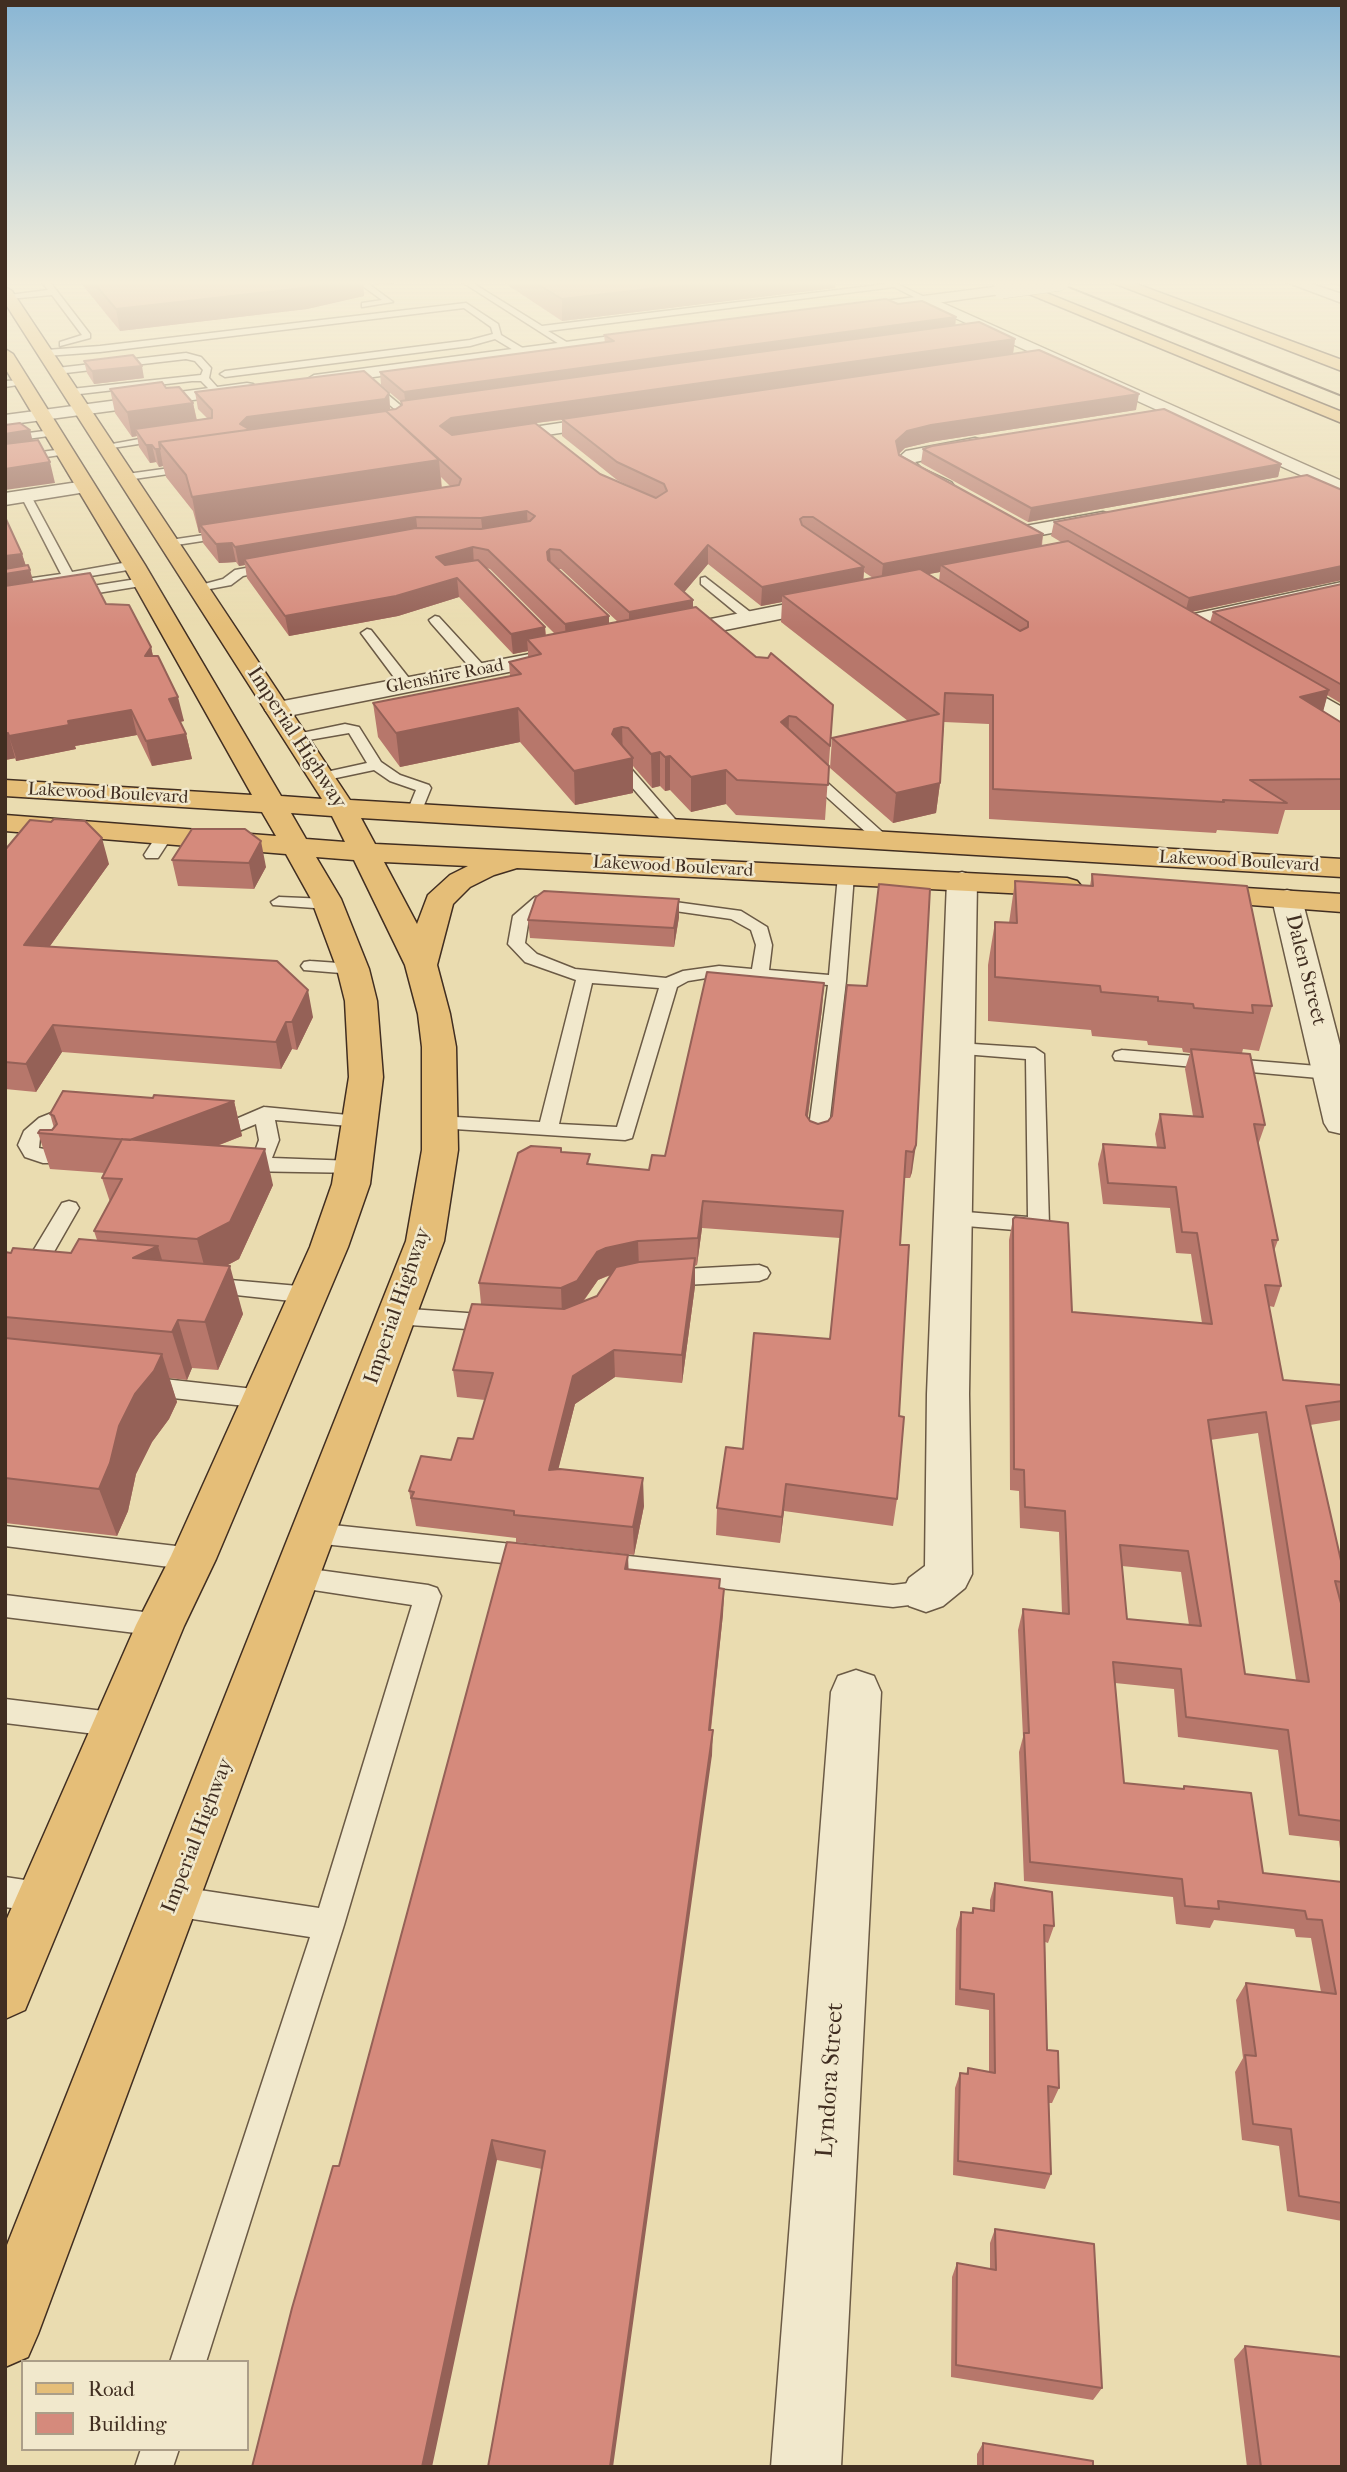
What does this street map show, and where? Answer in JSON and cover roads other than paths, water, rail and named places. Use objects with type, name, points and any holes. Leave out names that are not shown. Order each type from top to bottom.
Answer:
[{"type":"main road","points":[[5,1990],[25,1895],[120,1725],[160,1625],[193,1559],[329,1247],[354,1168],[366,1077],[365,1035],[353,969],[328,904],[139,573],[28,397]]},
{"type":"main road","name":"Imperial Highway","points":[[5,2334],[425,1241],[440,1150],[439,1048],[434,1014],[421,965],[341,807],[75,397]]},
{"type":"main road","points":[[1269,397],[1342,432]]},
{"type":"main road","points":[[1291,397],[1342,418]]},
{"type":"main road","name":"Lakewood Boulevard","points":[[5,788],[1342,868]]},
{"type":"main road","name":"Lakewood Boulevard","points":[[21,830],[158,845],[296,845],[364,852],[1098,889]]},
{"type":"main road","points":[[421,965],[439,901],[460,881],[484,869],[522,859]]},
{"type":"main road","name":"Lakewood Boulevard","points":[[1165,892],[1342,902]]},
{"type":"street","points":[[5,420],[47,424],[83,410],[184,401],[197,397]]},
{"type":"street","points":[[1142,397],[1342,488]]},
{"type":"street","points":[[1147,416],[1174,412]]},
{"type":"street","points":[[478,440],[637,417]]},
{"type":"street","points":[[541,431],[562,449]]},
{"type":"street","points":[[965,498],[914,472],[906,466],[905,460],[922,453],[1000,440]]},
{"type":"street","points":[[1279,485],[1320,478]]},
{"type":"street","points":[[5,499],[85,487]]},
{"type":"street","points":[[1026,532],[1119,515]]},
{"type":"street","points":[[1001,519],[1056,551]]},
{"type":"street","points":[[1180,624],[1342,589]]},
{"type":"street","points":[[642,639],[701,633],[750,618],[856,598]]},
{"type":"street","points":[[1157,610],[1203,637]]},
{"type":"street","name":"Glenshire Road","points":[[278,710],[407,685],[447,683],[480,670],[565,650]]},
{"type":"street","points":[[1261,671],[1342,718]]},
{"type":"street","points":[[926,1592],[948,1574],[948,1394],[962,881]]},
{"type":"street","name":"Dalen Street","points":[[1287,899],[1342,1123]]},
{"type":"street","name":"Lyndora Street","points":[[806,2467],[856,1692]]},
{"type":"lane","points":[[382,397],[399,416],[428,409]]},
{"type":"lane","points":[[5,439],[47,424]]},
{"type":"lane","points":[[106,446],[174,436]]},
{"type":"lane","points":[[5,460],[63,452]]},
{"type":"lane","points":[[127,477],[207,466]]},
{"type":"lane","points":[[26,496],[68,576]]},
{"type":"lane","points":[[170,543],[240,533]]},
{"type":"lane","points":[[198,587],[227,582],[239,573],[281,565]]},
{"type":"lane","points":[[5,586],[68,576],[139,573]]},
{"type":"lane","points":[[59,596],[139,573]]},
{"type":"lane","points":[[705,581],[750,618]]},
{"type":"lane","points":[[435,620],[480,670]]},
{"type":"lane","points":[[367,633],[407,685]]},
{"type":"lane","points":[[297,738],[345,728],[354,730],[376,765],[395,778],[424,788],[415,812]]},
{"type":"lane","points":[[789,756],[884,841]]},
{"type":"lane","points":[[322,777],[376,765]]},
{"type":"lane","points":[[622,767],[676,830]]},
{"type":"lane","points":[[817,1142],[837,981],[846,875]]},
{"type":"lane","points":[[579,899],[541,900],[521,916],[516,944],[531,958],[585,977],[669,984],[683,976],[719,971],[837,981]]},
{"type":"lane","points":[[279,902],[328,904]]},
{"type":"lane","points":[[642,903],[735,915],[759,927],[764,945],[760,975]]},
{"type":"lane","points":[[310,966],[353,969]]},
{"type":"lane","points":[[548,1129],[585,977]]},
{"type":"lane","points":[[439,1122],[625,1133],[669,984]]},
{"type":"lane","points":[[954,1218],[1039,1225],[1035,1054],[958,1049]]},
{"type":"lane","points":[[1122,1056],[1330,1073]]},
{"type":"lane","points":[[199,1124],[239,1125],[264,1113],[362,1121]]},
{"type":"lane","points":[[257,1164],[261,1161],[270,1135],[264,1113]]},
{"type":"lane","points":[[57,1158],[43,1157],[32,1152],[28,1145],[37,1128],[59,1116],[103,1117]]},
{"type":"lane","points":[[226,1169],[257,1164],[354,1168]]},
{"type":"lane","points":[[14,1284],[32,1270],[69,1208]]},
{"type":"lane","points":[[32,1270],[60,1273]]},
{"type":"lane","points":[[639,1279],[759,1273]]},
{"type":"lane","points":[[186,1284],[310,1295]]},
{"type":"lane","points":[[396,1316],[514,1325]]},
{"type":"lane","points":[[124,1384],[262,1399]]},
{"type":"lane","points":[[314,1533],[893,1596],[926,1592]]},
{"type":"lane","points":[[5,1536],[193,1559]]},
{"type":"lane","points":[[189,2360],[329,1925],[428,1596],[296,1578]]},
{"type":"lane","points":[[5,1606],[160,1625]]},
{"type":"lane","points":[[5,1711],[120,1725]]},
{"type":"lane","points":[[173,1901],[329,1925]]}]
